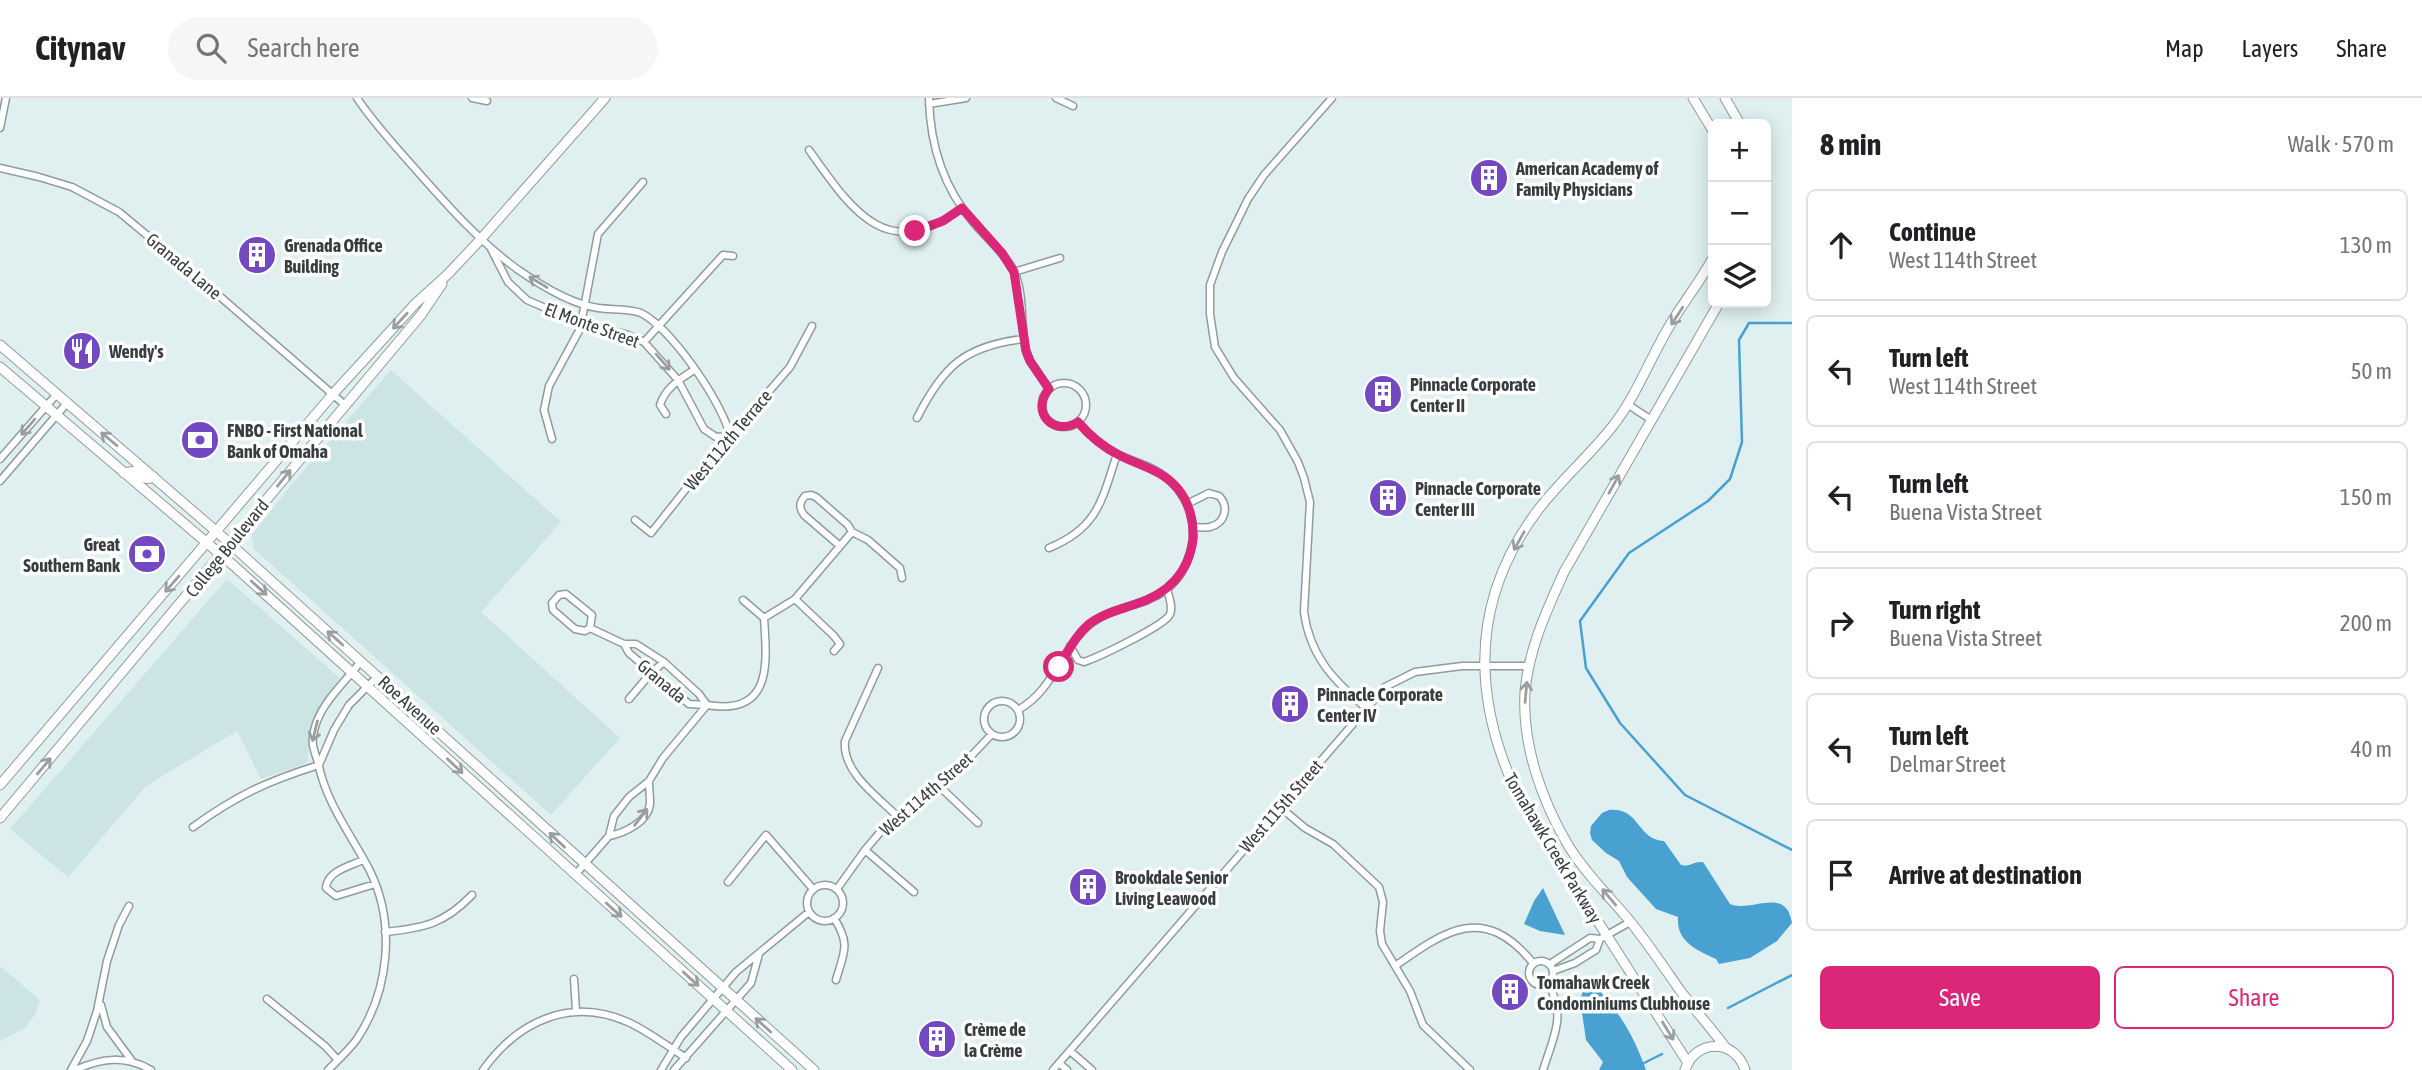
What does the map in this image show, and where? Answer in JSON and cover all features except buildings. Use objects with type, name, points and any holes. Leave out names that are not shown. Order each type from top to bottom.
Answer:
[{"type":"main road","name":"College Boulevard","points":[[0,785],[333,394],[416,303],[480,240],[605,98]]},
{"type":"main road","points":[[1693,98],[1708,123]]},
{"type":"main road","points":[[1725,98],[1737,119]]},
{"type":"main road","name":"Tomahawk Creek Parkway","points":[[1686,1068],[1518,796],[1503,764],[1486,701],[1484,666],[1485,646],[1500,580],[1517,543],[1542,506],[1612,426],[1627,404],[1672,321],[1708,266]]},
{"type":"main road","name":"College Boulevard","points":[[1,813],[222,555],[421,315],[448,274]]},
{"type":"main road","name":"Tomahawk Creek Parkway","points":[[1716,308],[1564,572],[1543,617],[1525,691],[1525,717],[1533,760],[1549,811],[1569,847],[1726,1048],[1738,1056],[1745,1070]]},
{"type":"main road","name":"Roe Avenue","points":[[0,345],[231,544],[814,1070]]},
{"type":"main road","name":"Roe Avenue","points":[[0,366],[222,555],[792,1070]]},
{"type":"main road","points":[[106,457],[116,458],[122,463],[134,460]]},
{"type":"main road","points":[[124,473],[136,471],[148,480],[154,477]]},
{"type":"main road","points":[[1686,1068],[1694,1054],[1704,1048],[1715,1045],[1726,1048]]},
{"type":"street","points":[[0,128],[6,98]]},
{"type":"street","name":"El Monte Street","points":[[357,98],[380,130],[491,249],[543,286],[585,305],[639,312],[659,326],[676,343],[727,421],[730,436],[716,437],[704,429],[678,380],[644,342],[625,334],[582,324],[527,300],[509,282],[491,249]]},
{"type":"street","points":[[472,98],[487,100]]},
{"type":"street","points":[[966,98],[929,101],[930,127],[937,156],[946,181],[962,208],[1002,253],[1014,272],[1023,339],[1030,361],[1049,389]]},
{"type":"street","points":[[1056,98],[1073,106]]},
{"type":"street","points":[[1332,98],[1264,175],[1248,199],[1222,252],[1210,285],[1210,314],[1215,347],[1234,378],[1280,430],[1301,470],[1310,502],[1306,624],[1321,663],[1342,688],[1366,708]]},
{"type":"street","points":[[809,150],[856,212],[887,230],[915,231],[929,228],[962,208]]},
{"type":"street","name":"Granada Lane","points":[[0,168],[72,187],[119,212],[345,405]]},
{"type":"street","points":[[552,439],[544,410],[549,386],[582,324],[598,234],[643,183]]},
{"type":"street","points":[[644,342],[723,255],[733,256]]},
{"type":"street","points":[[1014,272],[1060,258]]},
{"type":"street","name":"West 112th Terrace","points":[[635,520],[651,533],[790,367],[812,326]]},
{"type":"street","points":[[917,418],[939,379],[960,359],[992,344],[1023,339]]},
{"type":"street","points":[[666,414],[661,409],[661,400],[678,380],[694,370]]},
{"type":"street","points":[[1064,383],[1078,388],[1083,394],[1085,409],[1078,422],[1058,427],[1047,419],[1042,400],[1049,389],[1064,383]]},
{"type":"street","points":[[0,459],[56,394]]},
{"type":"street","points":[[0,481],[67,403]]},
{"type":"street","points":[[1627,404],[1650,419]]},
{"type":"street","points":[[1078,422],[1095,439],[1117,454],[1164,476],[1177,487],[1187,503],[1209,493],[1219,496],[1226,507],[1225,514],[1212,527],[1193,527]]},
{"type":"street","points":[[1049,548],[1073,537],[1086,525],[1101,501],[1117,454]]},
{"type":"street","points":[[840,546],[804,515],[800,510],[801,500],[811,495],[816,497],[848,525],[852,532],[868,540],[900,568],[902,578]]},
{"type":"street","name":"West 114th Street","points":[[837,889],[865,850],[897,816],[939,786],[992,734],[1003,737],[1014,733],[1020,724],[1018,710],[1028,704],[1045,685],[1078,635],[1097,619],[1143,602],[1167,589],[1180,576],[1192,544],[1193,527],[1187,503]]},
{"type":"street","points":[[764,618],[795,599],[852,532]]},
{"type":"street","points":[[1070,646],[1078,660],[1084,662],[1137,637],[1168,616],[1171,609],[1167,589]]},
{"type":"street","points":[[566,594],[592,615],[590,628],[585,631],[575,629],[553,610],[552,603],[559,595],[566,594]]},
{"type":"street","points":[[795,599],[834,636],[840,644],[834,651]]},
{"type":"street","points":[[590,628],[624,644],[636,644],[664,662],[699,694],[707,705],[723,708],[736,706],[753,696],[760,686],[766,666],[764,618],[743,600]]},
{"type":"street","name":"Granada","points":[[624,644],[629,653],[689,704],[707,705]]},
{"type":"street","points":[[328,1070],[350,1048],[367,1022],[382,987],[386,951],[382,909],[375,884],[327,795],[312,747],[314,730],[325,706],[361,661]]},
{"type":"street","points":[[629,699],[664,662]]},
{"type":"street","name":"West 115th Street","points":[[1053,1070],[1385,687],[1415,672],[1484,666],[1530,666]]},
{"type":"street","points":[[878,668],[845,741],[844,749],[853,772],[897,816]]},
{"type":"street","points":[[193,827],[235,798],[279,778],[319,765],[334,730],[349,705],[378,676]]},
{"type":"street","points":[[992,734],[984,718],[993,703],[1005,701],[1018,710]]},
{"type":"street","points":[[575,875],[609,836],[614,816],[629,797],[649,781],[663,758],[707,705]]},
{"type":"street","points":[[609,836],[634,827],[648,811],[649,781]]},
{"type":"street","points":[[939,786],[978,823]]},
{"type":"street","points":[[1280,807],[1305,828],[1334,844],[1379,887],[1383,902],[1380,931],[1382,944],[1410,991],[1423,1025],[1470,1070]]},
{"type":"street","points":[[728,882],[766,835],[813,889]]},
{"type":"street","points":[[865,850],[914,892]]},
{"type":"street","points":[[363,860],[334,873],[327,881],[326,888],[336,896],[375,884]]},
{"type":"street","points":[[825,884],[837,889],[842,895],[840,913],[834,918],[818,919],[810,912],[807,900],[813,889],[825,884]]},
{"type":"street","points":[[385,932],[422,927],[445,919],[472,895]]},
{"type":"street","points":[[73,1070],[87,1041],[100,999],[107,961],[119,925],[129,906]]},
{"type":"street","points":[[661,1070],[681,1037],[748,960],[810,912]]},
{"type":"street","points":[[834,918],[845,943],[836,980]]},
{"type":"street","points":[[1552,967],[1590,938],[1603,937],[1630,922]]},
{"type":"street","points":[[1395,966],[1448,931],[1467,927],[1508,937],[1533,963]]},
{"type":"street","points":[[1552,967],[1552,978],[1548,984],[1539,985],[1530,978],[1529,970],[1533,963],[1544,961],[1552,967],[1575,963],[1596,950],[1603,937]]},
{"type":"street","points":[[674,1070],[751,983],[759,954]]},
{"type":"street","points":[[574,979],[576,1012]]},
{"type":"street","points":[[1543,1070],[1559,1014],[1557,999],[1548,984]]},
{"type":"street","points":[[100,999],[107,1027],[132,1061]]},
{"type":"street","points":[[267,999],[318,1040],[338,1060]]},
{"type":"street","points":[[482,1070],[508,1040],[522,1029],[554,1015],[576,1012],[614,1017],[646,1032],[685,1058]]},
{"type":"street","points":[[1070,1051],[1092,1070]]},
{"type":"street","points":[[73,1070],[93,1062],[113,1059],[132,1061],[151,1070]]},
{"type":"street","points":[[1059,1063],[1067,1070]]},
{"type":"shaded area","points":[[391,370],[561,522],[481,612],[620,738],[551,815],[253,548],[252,534]]},
{"type":"shaded area","points":[[227,579],[340,678],[318,712],[311,733],[307,763],[261,779],[237,731],[146,786],[68,877],[10,829]]},
{"type":"shaded area","points":[[0,966],[40,1000],[35,1015],[25,1028],[0,1041]]},
{"type":"water","points":[[1609,810],[1627,813],[1648,835],[1664,841],[1681,865],[1703,862],[1730,904],[1783,905],[1792,923],[1777,941],[1750,958],[1719,964],[1716,959],[1689,944],[1680,933],[1678,917],[1656,909],[1627,877],[1619,861],[1592,840],[1591,826],[1602,813]]},
{"type":"water","points":[[1543,888],[1565,935],[1540,931],[1524,924]]},
{"type":"water","points":[[1588,979],[1623,1021],[1646,1070],[1599,1070],[1603,1062],[1586,1040],[1580,999]]},
{"type":"waterway","points":[[1792,323],[1749,323],[1739,340],[1742,442],[1730,479],[1708,501],[1629,553],[1580,621],[1586,668],[1620,723],[1685,795],[1792,850]]},
{"type":"waterway","points":[[1728,1008],[1792,975]]},
{"type":"waterway","points":[[1644,1063],[1662,1054]]},
{"type":"place","name":"American Academy of Family Physicians","points":[[1489,178]]},
{"type":"place","name":"Grenada Office Building","points":[[257,255]]},
{"type":"place","name":"Wendy's","points":[[82,351]]},
{"type":"place","name":"Pinnacle Corporate Center II","points":[[1383,394]]},
{"type":"place","name":"FNBO - First National Bank of Omaha","points":[[200,440]]},
{"type":"place","name":"Pinnacle Corporate Center III","points":[[1388,498]]},
{"type":"place","name":"Great Southern Bank","points":[[147,554]]},
{"type":"place","name":"Pinnacle Corporate Center IV","points":[[1290,704]]},
{"type":"place","name":"Brookdale Senior Living Leawood","points":[[1088,887]]},
{"type":"place","name":"Tomahawk Creek Condominiums Clubhouse","points":[[1510,992]]},
{"type":"place","name":"Crème de la Crème","points":[[937,1039]]},
{"type":"route","points":[[915,231],[929,228],[962,208],[1002,253],[1014,272],[1026,351],[1041,380],[1049,389],[1042,400],[1043,414],[1058,427],[1078,422],[1105,447],[1164,476],[1184,496],[1191,514],[1192,544],[1180,576],[1157,595],[1105,614],[1090,624],[1070,646],[1059,667]]}]
